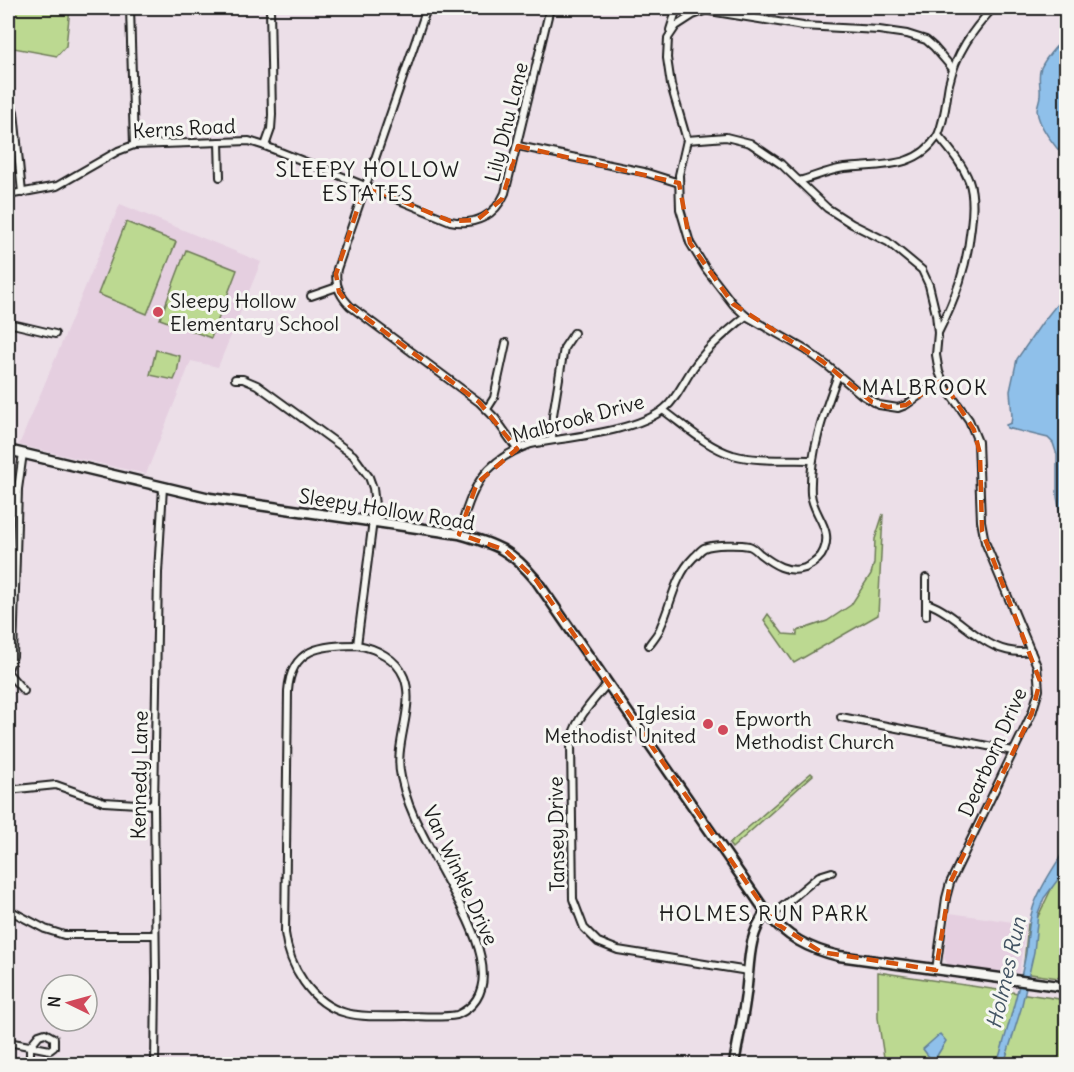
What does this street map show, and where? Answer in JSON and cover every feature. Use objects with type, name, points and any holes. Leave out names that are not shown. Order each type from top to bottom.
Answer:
[{"type":"main road","name":"Sleepy Hollow Road","points":[[8,450],[210,498],[459,534],[496,545],[521,561],[536,580],[768,915],[792,938],[821,952],[1066,987]]},
{"type":"main road","points":[[734,1065],[746,998],[747,971],[753,936],[757,925],[768,915]]},
{"type":"street","points":[[130,8],[134,145]]},
{"type":"street","points":[[265,146],[271,129],[272,115],[270,8]]},
{"type":"street","points":[[427,8],[336,269],[337,287],[342,298],[350,306],[487,410],[517,449]]},
{"type":"street","name":"Lily Dhu Lane","points":[[265,146],[450,221],[467,222],[488,215],[502,199],[518,146],[550,8]]},
{"type":"street","points":[[677,8],[668,38],[667,58],[668,71],[687,140],[679,183],[682,218],[693,250],[717,286],[746,316],[806,350],[862,395],[879,405],[898,408],[913,402],[942,380]]},
{"type":"street","points":[[691,8],[803,26],[908,33],[926,40],[953,69]]},
{"type":"street","points":[[798,181],[833,170],[884,166],[906,161],[923,152],[938,135],[944,118],[953,69],[961,50],[969,36],[993,8]]},
{"type":"street","points":[[668,38],[682,21],[705,11]]},
{"type":"street","points":[[8,98],[14,112],[22,193]]},
{"type":"street","points":[[938,135],[963,169],[970,183],[972,199],[965,267],[954,300],[938,333]]},
{"type":"street","name":"Dearborn Drive","points":[[687,140],[716,137],[743,140],[771,155],[827,208],[852,224],[888,242],[922,270],[933,297],[938,333],[937,365],[942,380],[974,430],[980,454],[982,531],[1039,672],[1039,690],[1032,713],[950,883],[936,970]]},
{"type":"street","name":"Kerns Road","points":[[8,195],[57,186],[117,151],[134,145],[249,141],[265,146]]},
{"type":"street","points":[[219,142],[220,177]]},
{"type":"street","points":[[518,146],[644,172],[679,183]]},
{"type":"street","points":[[311,296],[337,287]]},
{"type":"street","name":"Malbrook Drive","points":[[459,534],[469,500],[477,483],[497,461],[517,449],[622,427],[640,422],[663,410],[704,354],[746,316]]},
{"type":"street","points":[[8,323],[55,334]]},
{"type":"street","points":[[552,440],[564,348],[574,333]]},
{"type":"street","points":[[487,410],[495,398],[506,343]]},
{"type":"street","points":[[649,645],[660,629],[675,583],[688,563],[704,548],[731,545],[751,546],[765,558],[787,570],[801,569],[811,565],[824,552],[827,540],[825,527],[811,495],[812,459],[838,375]]},
{"type":"street","points":[[235,379],[243,379],[258,385],[345,449],[358,460],[369,477],[375,505],[357,645]]},
{"type":"street","points":[[663,410],[712,446],[734,455],[752,458],[812,459]]},
{"type":"street","points":[[23,453],[18,489],[13,656],[8,671],[24,691]]},
{"type":"street","name":"Kennedy Lane","points":[[154,1065],[156,978],[154,805],[158,563],[163,487]]},
{"type":"street","points":[[8,561],[16,562]]},
{"type":"street","points":[[926,578],[926,616]]},
{"type":"street","points":[[927,603],[949,614],[984,642],[1013,652],[1031,651]]},
{"type":"street","name":"Van Winkle Drive","points":[[357,645],[379,652],[392,660],[405,679],[407,699],[400,744],[400,776],[420,830],[463,911],[480,950],[482,976],[478,996],[470,1008],[457,1015],[372,1016],[336,1010],[311,990],[289,953],[285,933],[289,681],[294,666],[311,651],[327,647],[357,645]]},
{"type":"street","name":"Tansey Drive","points":[[607,684],[581,717],[571,743],[573,893],[581,923],[598,942],[618,950],[747,971]]},
{"type":"street","points":[[841,717],[1013,751]]},
{"type":"street","points":[[8,790],[56,784],[104,802],[154,805]]},
{"type":"street","points":[[768,915],[819,876],[832,872]]},
{"type":"street","points":[[9,910],[45,929],[64,935],[154,935]]},
{"type":"street","points":[[8,1041],[30,1046],[30,1065]]},
{"type":"highlighted area","points":[[518,146],[679,183],[690,243],[733,304],[822,361],[872,402],[888,407],[906,405],[942,380],[974,430],[980,454],[982,531],[1040,681],[1032,713],[950,883],[936,970],[821,952],[774,922],[536,580],[505,550],[459,534],[477,483],[517,449],[479,402],[350,306],[339,292],[336,274],[365,186],[450,221],[477,220],[502,199]]},
{"type":"shaded area","name":"Sleepy Hollow Elementary School","points":[[120,204],[261,262],[218,367],[191,361],[146,474],[19,445]]},
{"type":"shaded area","points":[[950,913],[1026,924],[1019,974],[948,965],[944,958]]},
{"type":"green space","points":[[8,8],[70,8],[66,46],[57,56],[8,47]]},
{"type":"green space","points":[[126,222],[176,242],[147,314],[98,294]]},
{"type":"green space","points":[[186,250],[237,270],[211,338],[160,319]]},
{"type":"green space","points":[[156,350],[180,356],[174,380],[150,375]]},
{"type":"green space","points":[[883,514],[878,615],[794,663],[764,620],[768,614],[783,634],[797,635],[797,631],[827,621],[851,605],[871,574],[875,539]]},
{"type":"green space","points":[[811,773],[813,775],[732,848],[729,844]]},
{"type":"green space","points":[[1066,858],[1066,923],[1059,978],[1023,973],[1028,924],[1034,925]]},
{"type":"green space","points":[[878,972],[1066,1000],[1066,1064],[885,1064],[878,1018]]},
{"type":"water","points":[[1066,39],[1066,158],[1044,129],[1037,110],[1041,67],[1055,48]]},
{"type":"water","points":[[1066,287],[1066,546],[1057,497],[1057,455],[1053,443],[1048,438],[1007,428],[1006,425],[1011,423],[1012,417],[1010,391],[1017,359],[1062,298]]},
{"type":"water","points":[[1066,847],[1066,869],[1044,898],[1038,913],[1034,952],[1021,1009],[1004,1064],[997,1064],[1020,981],[1033,908]]},
{"type":"water","points":[[940,1034],[946,1041],[935,1059],[929,1057],[923,1049]]},
{"type":"place","name":"Sleepy Hollow Elementary School","points":[[158,312]]},
{"type":"place","name":"Iglesia Methodist United","points":[[708,724]]},
{"type":"place","name":"Epworth Methodist Church","points":[[723,730]]},
{"type":"district","name":"SLEEPY HOLLOW ESTATES","points":[[368,181]]},
{"type":"district","name":"MALBROOK","points":[[925,387]]},
{"type":"district","name":"HOLMES RUN PARK","points":[[764,913]]},
{"type":"water label","name":"Holmes Run","points":[[1006,973]]}]
